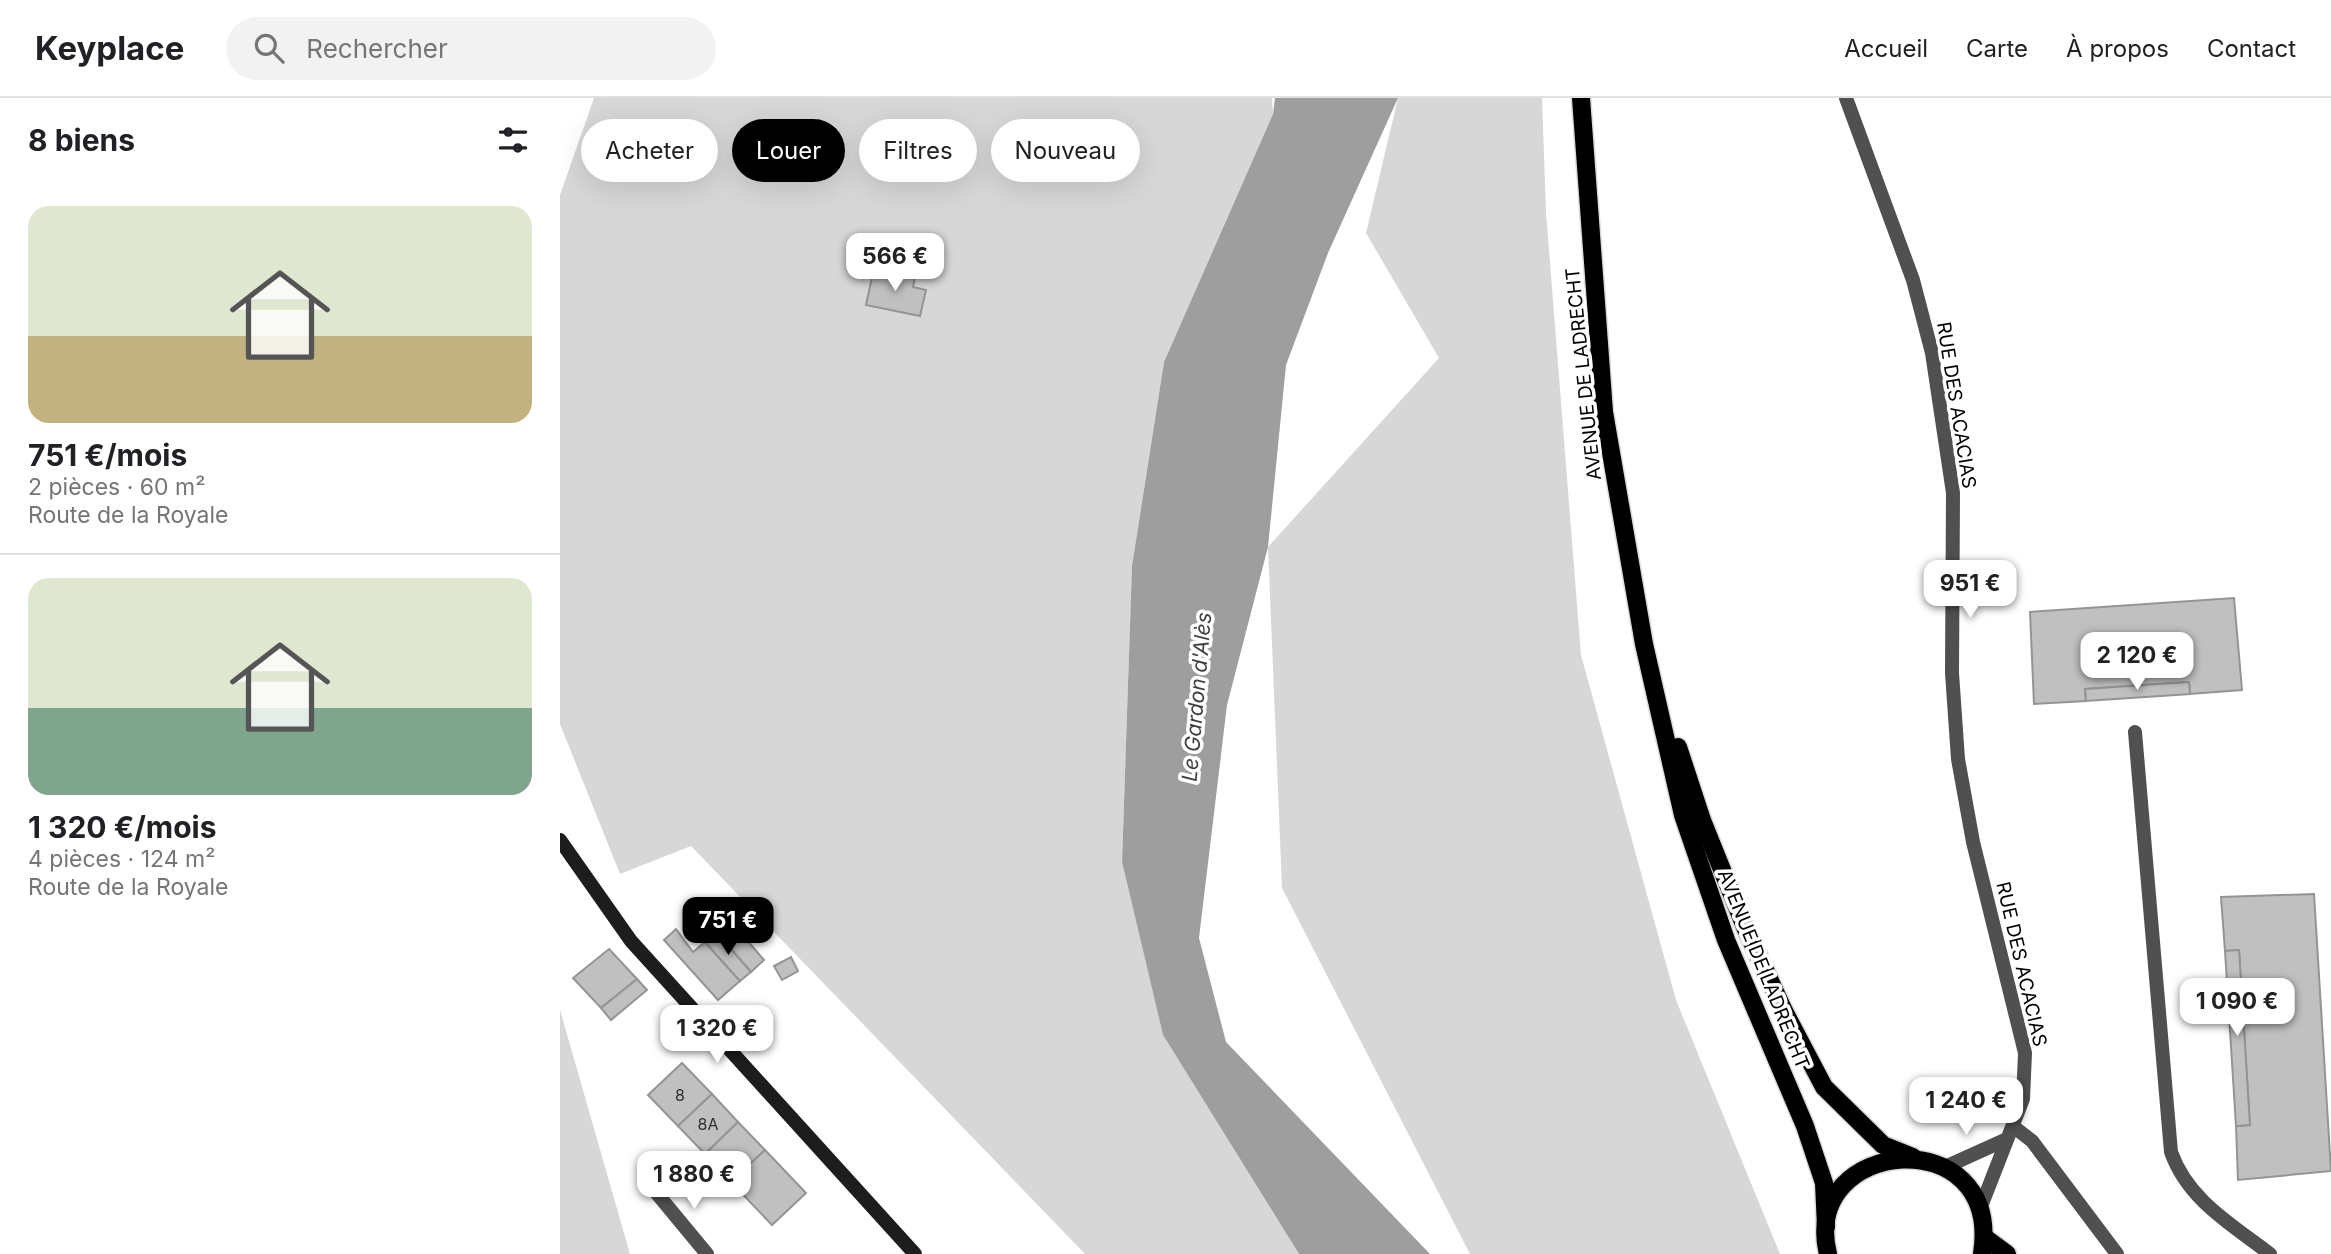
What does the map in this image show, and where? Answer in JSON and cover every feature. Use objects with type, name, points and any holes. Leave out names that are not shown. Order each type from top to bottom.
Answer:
[{"type":"main road","name":"AVENUE DE LADRECHT","points":[[1581,98],[1604,412],[1644,644],[1683,815],[1726,940],[1805,1126],[1824,1183],[1828,1254]]},
{"type":"main road","name":"AVENUE DE LADRECHT","points":[[1644,644],[1702,820],[1784,1011],[1824,1087],[1883,1145],[1943,1168]]},
{"type":"main road","points":[[560,840],[631,941],[915,1254]]},
{"type":"main road","points":[[1826,1227],[1833,1203],[1846,1183],[1865,1167],[1888,1159],[1913,1157]]},
{"type":"main road","points":[[1943,1168],[1966,1186],[1980,1209],[1983,1245],[2007,1254]]},
{"type":"street","name":"RUE DES ACACIAS","points":[[1846,98],[1913,280],[1932,353],[1953,493],[1952,673],[1958,759],[1973,842],[2025,1053],[2024,1100],[1980,1209]]},
{"type":"street","points":[[2135,732],[2171,1152],[2181,1176],[2200,1200],[2270,1254]]},
{"type":"street","points":[[2014,1126],[2032,1141],[2117,1254]]},
{"type":"street","points":[[1943,1168],[2006,1140]]},
{"type":"street","points":[[654,1190],[707,1254]]},
{"type":"shaded area","points":[[594,98],[1272,98],[1273,114],[1164,362],[1132,566],[1122,862],[1163,1035],[1299,1254],[1085,1254],[691,846],[620,874],[560,724],[560,195],[581,135],[581,182],[718,182],[718,119],[587,119]]},
{"type":"shaded area","points":[[1398,98],[1542,98],[1546,212],[1581,655],[1676,1000],[1780,1254],[1470,1254],[1282,888],[1268,547],[1439,358],[1366,233]]},
{"type":"shaded area","points":[[560,1010],[630,1254],[560,1254]]},
{"type":"water","name":"Le Gardon d'Alès","points":[[1275,98],[1398,98],[1328,253],[1286,365],[1268,547],[1227,705],[1199,938],[1226,1042],[1430,1254],[1299,1254],[1163,1035],[1122,862],[1132,566],[1164,362],[1273,114]]},
{"type":"building","points":[[874,268],[915,277],[913,287],[926,290],[920,316],[866,305]]},
{"type":"building","points":[[2234,598],[2242,690],[2190,694],[2189,682],[2085,689],[2086,701],[2034,704],[2030,612]]},
{"type":"building","points":[[2189,682],[2190,694],[2086,701],[2085,689]]},
{"type":"building","points":[[2314,894],[2331,1171],[2238,1180],[2236,1126],[2250,1125],[2239,950],[2225,951],[2221,897]]},
{"type":"building","points":[[730,920],[764,960],[751,972],[716,932]]},
{"type":"building","points":[[676,929],[693,952],[705,942],[740,981],[718,1000],[664,940]]},
{"type":"building","points":[[716,932],[751,972],[740,981],[705,942]]},
{"type":"building","points":[[609,949],[637,979],[601,1008],[573,978]]},
{"type":"building","points":[[2239,950],[2250,1125],[2236,1126],[2225,951]]},
{"type":"building","points":[[791,957],[798,971],[782,980],[774,966]]},
{"type":"building","points":[[637,979],[647,990],[611,1020],[601,1008]]},
{"type":"building","points":[[682,1063],[712,1094],[678,1126],[648,1095]]},
{"type":"building","points":[[712,1094],[738,1122],[705,1154],[678,1126]]},
{"type":"building","points":[[738,1122],[765,1150],[731,1182],[705,1154]]},
{"type":"building","points":[[765,1150],[806,1193],[772,1225],[731,1182]]}]
